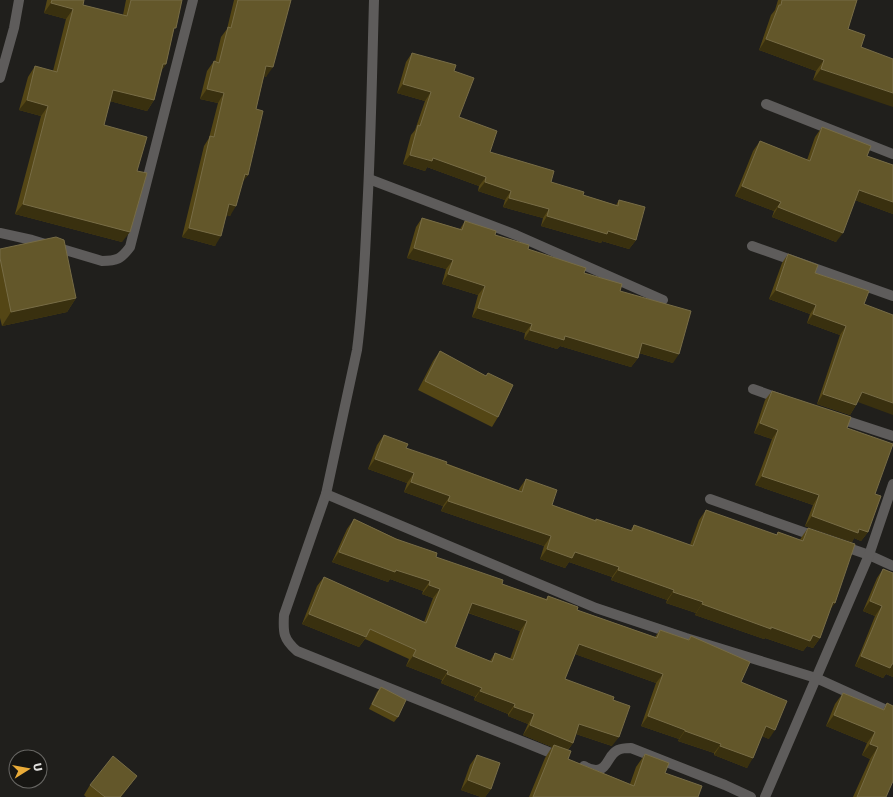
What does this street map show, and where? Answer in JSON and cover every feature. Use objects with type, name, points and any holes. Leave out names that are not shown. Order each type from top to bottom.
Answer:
[{"type":"street","points":[[0,78],[14,28],[19,0]]},
{"type":"street","points":[[0,233],[32,240],[102,261],[112,261],[123,256],[130,247],[194,0]]},
{"type":"street","points":[[374,0],[369,179],[364,288],[357,350],[326,494],[284,615],[283,631],[285,638],[297,651],[595,771],[606,765],[613,754],[618,750],[631,748],[725,785],[751,797]]},
{"type":"street","points":[[766,104],[893,154]]},
{"type":"street","points":[[369,179],[516,235],[663,300]]},
{"type":"street","points":[[752,246],[893,296]]},
{"type":"street","points":[[752,389],[790,402]]},
{"type":"street","points":[[826,414],[893,436]]},
{"type":"street","points":[[765,797],[869,555],[893,484]]},
{"type":"street","points":[[326,494],[596,608],[686,638],[816,678],[893,713]]},
{"type":"street","points":[[710,499],[869,555],[893,566]]},
{"type":"building","points":[[52,0],[84,0],[83,5],[127,16],[131,0],[182,0],[166,64],[163,64],[154,100],[113,90],[104,125],[147,137],[137,171],[147,173],[130,232],[23,204],[48,106],[27,100],[35,66],[57,72],[73,9],[51,3]]},
{"type":"building","points":[[238,0],[291,0],[273,67],[266,66],[256,109],[263,111],[248,175],[245,174],[236,206],[229,204],[221,236],[189,228],[210,136],[214,137],[224,93],[207,89],[214,61],[219,63],[228,27],[231,28]]},
{"type":"building","points":[[782,0],[857,0],[848,29],[865,35],[861,47],[893,59],[893,93],[821,69],[824,60],[766,39]]},
{"type":"building","points":[[412,53],[456,65],[454,71],[474,78],[459,117],[497,131],[490,152],[554,171],[551,182],[584,192],[583,195],[618,206],[619,200],[645,207],[636,240],[608,231],[607,234],[547,216],[549,209],[509,198],[511,191],[485,182],[486,177],[433,158],[432,161],[410,155],[418,125],[420,126],[431,92],[403,84]]},
{"type":"building","points":[[822,127],[871,146],[867,156],[893,165],[893,202],[859,190],[843,233],[778,207],[781,202],[742,186],[760,141],[810,161]]},
{"type":"building","points":[[422,218],[462,230],[465,221],[496,231],[495,235],[529,245],[528,249],[586,268],[584,273],[622,284],[620,291],[691,311],[679,354],[642,343],[638,358],[565,336],[564,340],[530,330],[532,324],[478,308],[485,286],[448,274],[453,260],[414,248]]},
{"type":"building","points":[[56,237],[64,240],[76,298],[11,312],[0,258],[0,249]]},
{"type":"building","points":[[788,254],[818,265],[815,273],[869,291],[864,304],[893,315],[893,403],[862,392],[856,405],[823,394],[846,326],[813,314],[816,305],[776,290]]},
{"type":"building","points":[[440,351],[486,376],[488,373],[513,385],[498,417],[425,381]]},
{"type":"building","points":[[772,391],[851,417],[847,428],[893,444],[875,494],[881,496],[868,532],[859,529],[858,533],[812,516],[819,495],[762,476],[778,430],[760,423]]},
{"type":"building","points":[[384,435],[408,444],[406,448],[447,462],[446,464],[522,492],[526,479],[557,490],[552,505],[596,521],[596,519],[632,531],[634,525],[693,546],[706,510],[777,535],[778,532],[803,541],[808,528],[855,544],[835,603],[833,602],[820,638],[813,635],[810,641],[771,627],[771,629],[702,604],[703,602],[673,592],[674,590],[618,570],[619,567],[575,552],[572,558],[547,549],[551,536],[448,501],[450,496],[411,482],[414,473],[375,459]]},
{"type":"building","points":[[354,519],[396,539],[437,553],[436,557],[503,580],[502,584],[547,600],[548,596],[578,607],[577,610],[657,638],[660,630],[689,640],[691,636],[750,662],[741,682],[787,701],[775,730],[766,726],[753,758],[648,716],[663,674],[579,644],[565,679],[614,697],[613,700],[630,706],[619,737],[579,724],[573,743],[530,725],[534,714],[514,707],[515,704],[480,691],[482,688],[447,674],[448,671],[413,656],[416,650],[370,629],[366,637],[309,614],[324,577],[426,623],[440,589],[429,585],[430,581],[396,570],[395,572],[339,552]],"holes":[[[472,603],[527,621],[513,660],[495,653],[492,662],[455,647]]]},
{"type":"building","points":[[883,569],[893,573],[893,664],[890,668],[861,656],[882,606],[870,601]]},
{"type":"building","points":[[381,687],[406,700],[398,717],[372,704]]},
{"type":"building","points":[[843,693],[884,710],[887,703],[893,706],[893,781],[886,797],[857,797],[878,747],[870,744],[875,732],[834,715]]},
{"type":"building","points":[[554,745],[571,751],[568,759],[634,786],[645,754],[669,763],[665,773],[702,786],[698,797],[533,797]]},
{"type":"building","points":[[477,755],[500,763],[491,789],[468,780]]},
{"type":"building","points":[[113,756],[137,776],[120,797],[105,797],[90,785]]}]
